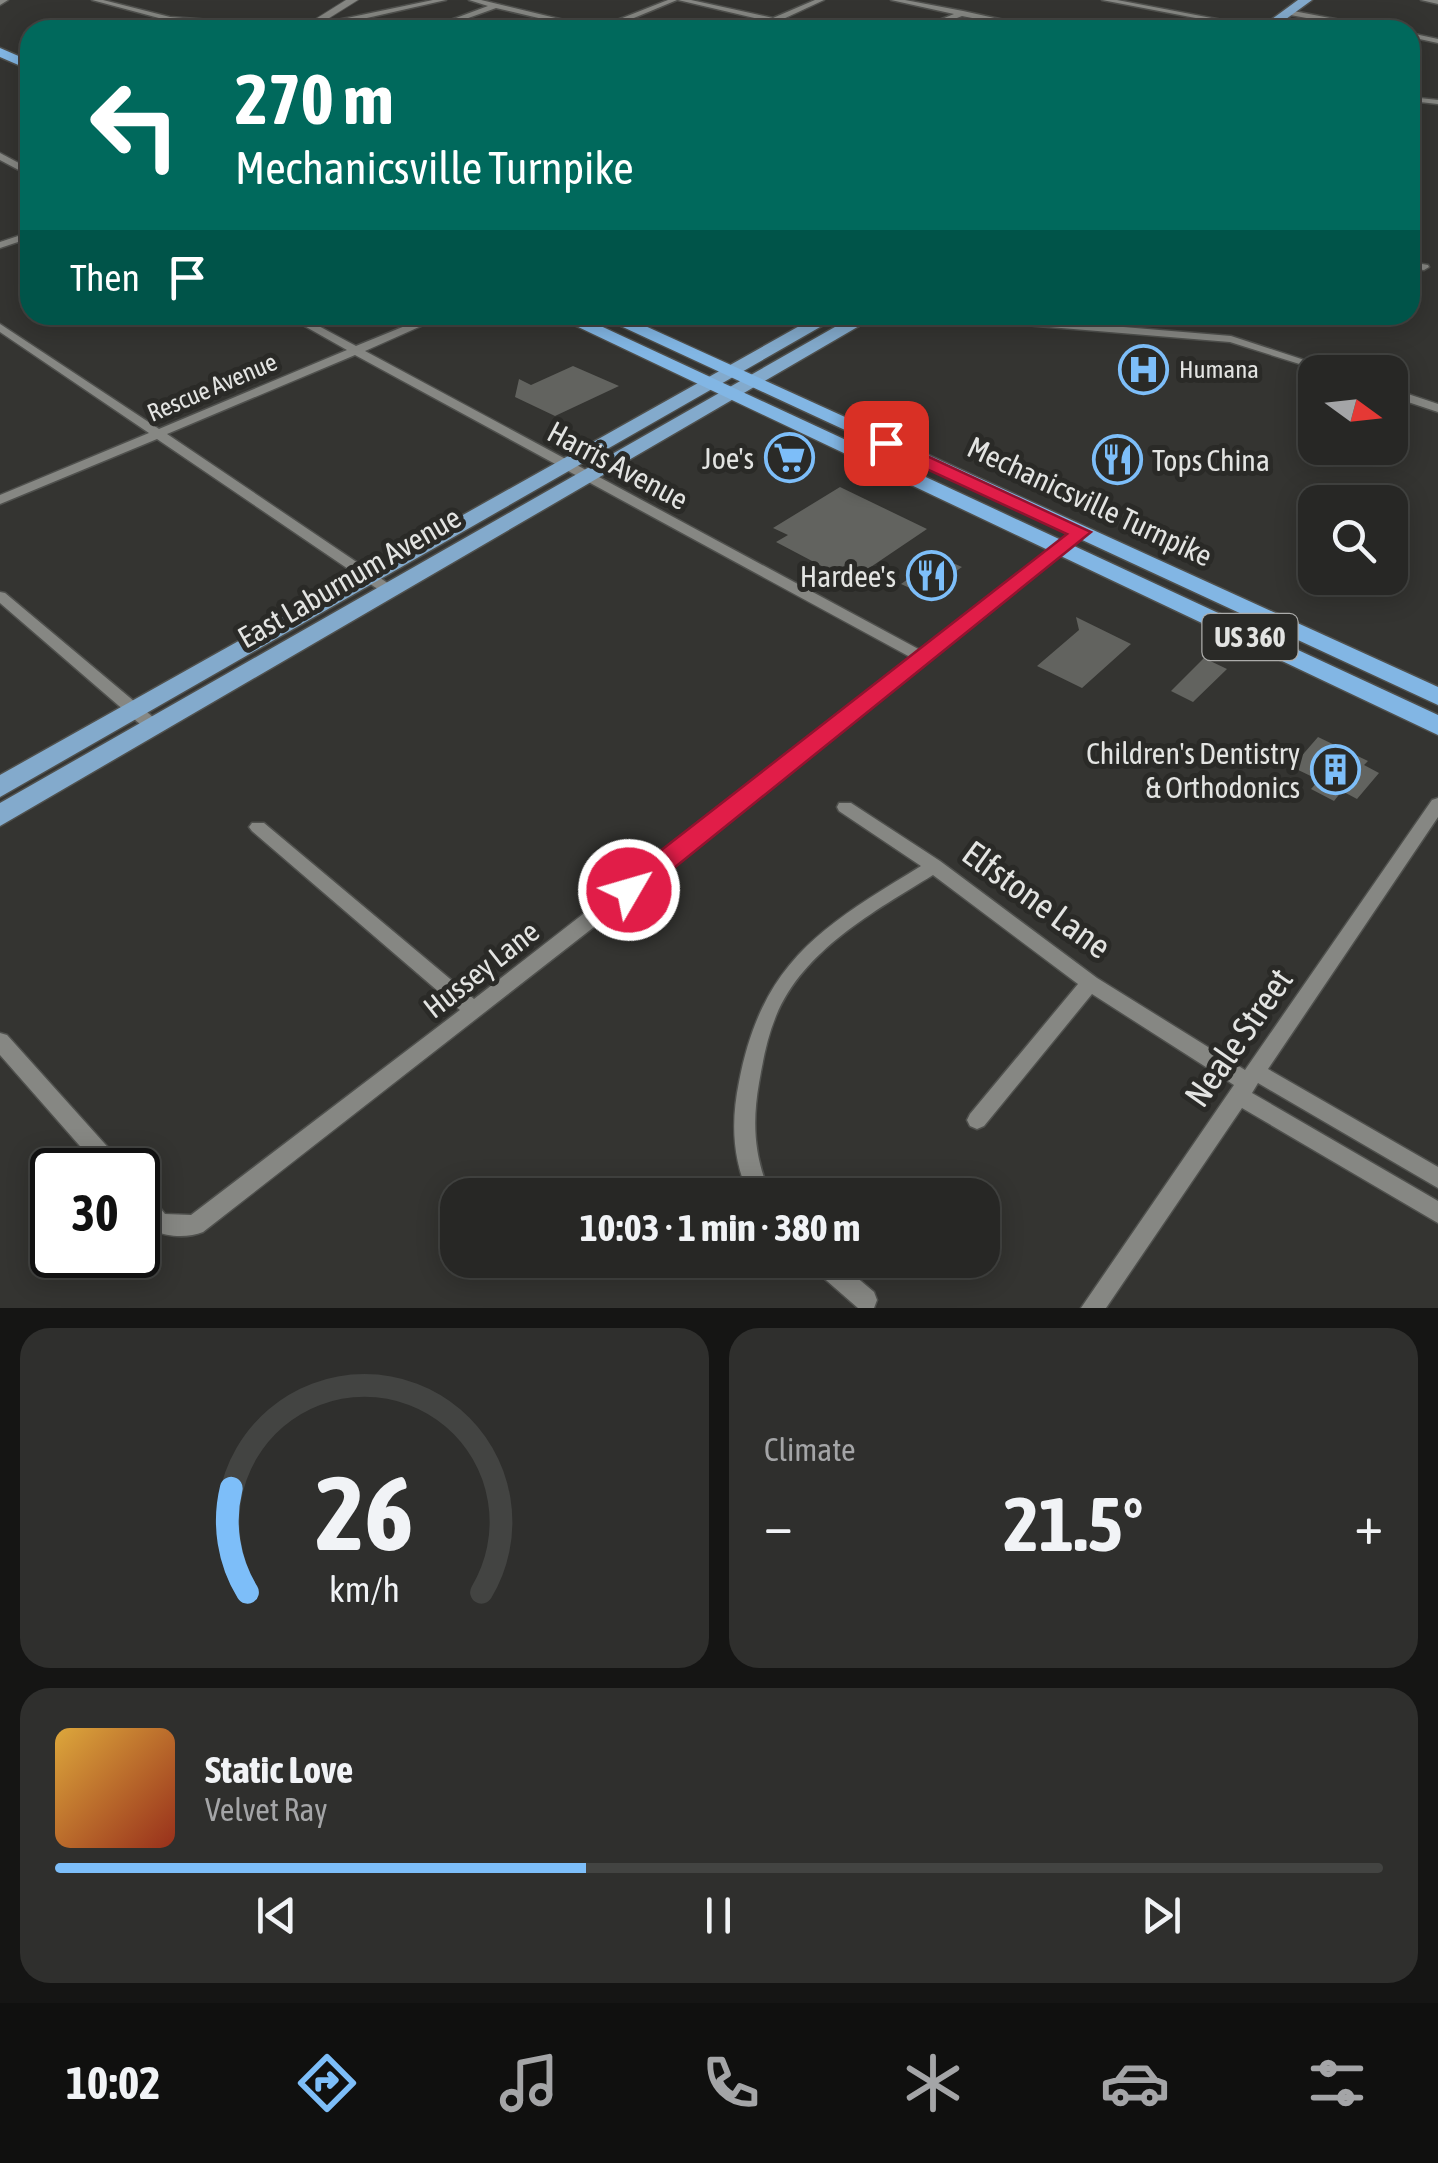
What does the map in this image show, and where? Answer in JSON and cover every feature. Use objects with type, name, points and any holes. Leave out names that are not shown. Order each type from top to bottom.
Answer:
[{"type":"highway","name":"Mechanicsville Turnpike","points":[[586,325],[1438,697]]},
{"type":"highway","name":"Mechanicsville Turnpike","points":[[623,325],[725,384]]},
{"type":"highway","name":"Mechanicsville Turnpike","points":[[753,382],[1438,726]]},
{"type":"main road","points":[[1278,20],[1318,0]]},
{"type":"main road","points":[[1300,20],[1318,0]]},
{"type":"main road","name":"East Laburnum Avenue","points":[[0,787],[144,719],[390,591],[576,471],[816,325]]},
{"type":"main road","points":[[725,384],[753,382],[852,325]]},
{"type":"main road","name":"East Laburnum Avenue","points":[[0,816],[368,576],[576,471],[643,444],[675,426],[725,384]]},
{"type":"street","points":[[95,0],[182,20]]},
{"type":"street","points":[[322,20],[353,0]]},
{"type":"street","points":[[352,20],[443,0]]},
{"type":"street","points":[[472,0],[556,20]]},
{"type":"street","points":[[456,20],[513,0]]},
{"type":"street","points":[[625,20],[678,0],[774,20],[821,0]]},
{"type":"street","points":[[894,0],[993,20]]},
{"type":"street","points":[[1105,0],[1212,20]]},
{"type":"street","points":[[1424,0],[1438,2]]},
{"type":"street","points":[[1288,12],[1328,20]]},
{"type":"street","points":[[946,20],[962,14]]},
{"type":"street","points":[[1420,266],[1424,267]]},
{"type":"street","name":"Harris Avenue","points":[[308,325],[924,658]]},
{"type":"street","name":"Rescue Avenue","points":[[0,500],[418,325]]},
{"type":"street","points":[[1062,325],[1230,339],[1298,360]]},
{"type":"street","points":[[0,327],[390,591]]},
{"type":"street","points":[[1408,398],[1438,408]]},
{"type":"street","name":"Hussey Lane","points":[[160,1224],[194,1225],[1071,540]]},
{"type":"street","points":[[0,596],[144,719]]},
{"type":"street","name":"Neale Street","points":[[1094,1308],[1438,804]]},
{"type":"street","points":[[845,807],[934,866]]},
{"type":"street","points":[[258,826],[474,1010]]},
{"type":"street","name":"Elfstone Lane","points":[[753,1178],[744,1154],[744,1118],[753,1050],[776,992],[794,965],[820,941],[934,866],[1090,983],[1246,1082]]},
{"type":"street","points":[[977,1120],[1090,983]]},
{"type":"street","points":[[0,1041],[95,1148]]},
{"type":"street","points":[[1246,1082],[1438,1178]]},
{"type":"street","points":[[1246,1082],[1438,1213]]},
{"type":"street","points":[[841,1278],[866,1300]]},
{"type":"building","points":[[573,366],[619,386],[555,416],[515,397],[519,379],[531,385]]},
{"type":"building","points":[[840,487],[927,529],[850,581],[776,542],[788,535],[773,528]]},
{"type":"building","name":"Hardee's","points":[[939,557],[962,567],[923,594],[901,584]]},
{"type":"building","points":[[1076,617],[1131,644],[1082,688],[1037,666],[1079,630]]},
{"type":"building","points":[[1204,658],[1227,669],[1193,702],[1171,691]]},
{"type":"building","name":"Children's Dentistry & Orthodonics","points":[[1318,737],[1368,761],[1364,765],[1379,773],[1357,799],[1342,791],[1334,801],[1311,789],[1319,780],[1292,767]]},
{"type":"place","name":"Humana","points":[[1144,369]]},
{"type":"place","name":"Joe's","points":[[789,458]]},
{"type":"place","name":"Tops China","points":[[1117,460]]},
{"type":"place","name":"Hardee's","points":[[931,576]]},
{"type":"place","name":"Children's Dentistry & Orthodonics","points":[[1335,770]]},
{"type":"route","points":[[629,890],[1081,532],[886,443]]}]
